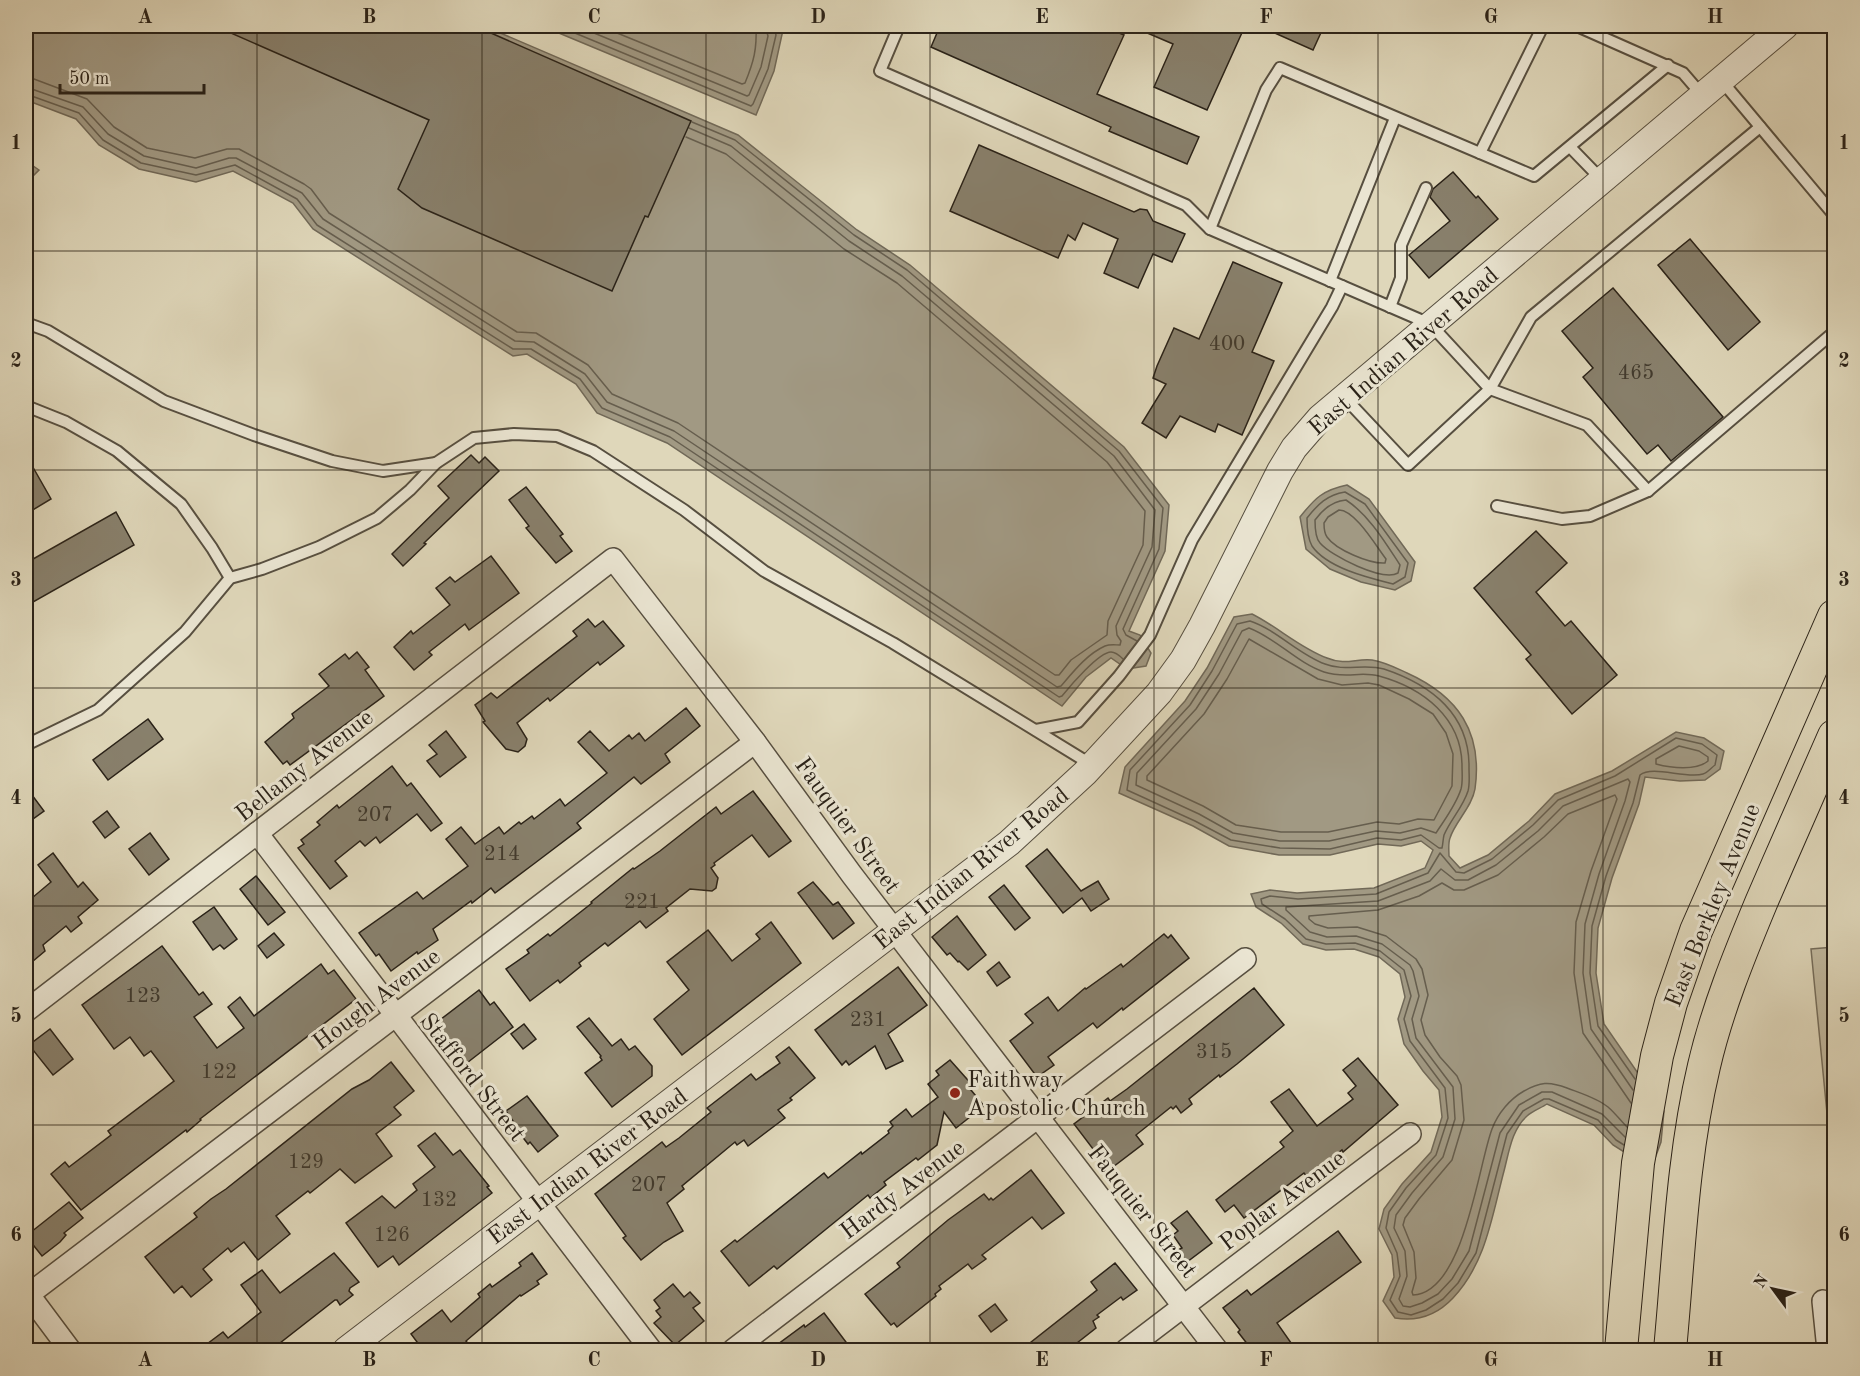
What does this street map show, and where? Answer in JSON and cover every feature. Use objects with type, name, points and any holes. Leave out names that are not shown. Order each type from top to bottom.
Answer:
[{"type":"main road","name":"East Berkley Avenue","points":[[1620,1350],[1638,1162],[1657,1056],[1671,1003],[1696,931],[1834,616]]},
{"type":"main road","name":"East Berkley Avenue","points":[[1670,1350],[1693,1118],[1704,1064],[1738,957],[1834,736]]},
{"type":"street","name":"East Indian River Road","points":[[346,1350],[1009,843],[1093,765],[1159,693],[1183,660],[1203,626],[1280,471],[1294,448],[1320,418],[1785,26]]},
{"type":"street","name":"Fauquier Street","points":[[613,559],[755,742],[852,875],[1217,1350]]},
{"type":"street","name":"Bellamy Avenue","points":[[26,1011],[613,559]]},
{"type":"street","name":"Hough Avenue","points":[[27,1293],[395,1017],[755,742]]},
{"type":"street","name":"Stafford Street","points":[[257,833],[651,1350]]},
{"type":"street","name":"Hardy Avenue","points":[[733,1350],[1245,959]]},
{"type":"street","name":"Poplar Avenue","points":[[1126,1350],[1410,1134]]},
{"type":"street","points":[[27,1293],[70,1350]]},
{"type":"street","points":[[1823,1301],[1828,1350]]},
{"type":"lane","points":[[899,26],[880,70],[1186,205],[1210,229],[1430,324],[1490,389],[1587,425],[1648,491]]},
{"type":"lane","points":[[1480,153],[1543,26]]},
{"type":"lane","points":[[1577,26],[1668,65],[1711,88],[1760,127],[1834,215]]},
{"type":"lane","points":[[1210,229],[1266,90],[1280,69],[1534,176],[1668,65]]},
{"type":"lane","points":[[1329,281],[1395,118]]},
{"type":"lane","points":[[1345,397],[1408,465],[1490,389],[1531,317],[1760,127]]},
{"type":"lane","points":[[1570,147],[1602,180]]},
{"type":"lane","points":[[1390,307],[1401,278],[1401,245],[1426,188]]},
{"type":"lane","points":[[1036,730],[1078,722],[1119,676],[1150,635],[1192,540],[1332,307],[1342,286]]},
{"type":"lane","points":[[26,323],[48,330],[164,401],[254,435],[332,461],[383,471],[436,463]]},
{"type":"lane","points":[[1497,506],[1562,519],[1590,516],[1648,491],[1834,332]]},
{"type":"lane","points":[[26,406],[66,422],[117,451],[181,504],[230,578]]},
{"type":"lane","points":[[26,745],[98,710],[185,632],[230,578],[262,569],[319,546],[377,518],[410,490],[436,463],[474,438],[514,434],[557,436],[593,451],[684,510],[765,571],[893,643],[1093,765]]},
{"type":"shaded area","points":[[1834,947],[1834,1185],[1811,949]]},
{"type":"water","points":[[26,26],[484,26],[738,135],[857,230],[910,265],[1124,447],[1169,505],[1165,551],[1129,631],[1140,635],[1151,653],[1146,666],[1127,669],[1111,658],[1086,677],[1062,706],[667,443],[597,413],[576,384],[527,354],[513,356],[313,229],[293,203],[233,171],[196,182],[139,169],[99,145],[76,119],[26,100]]},
{"type":"water","points":[[542,26],[774,26],[783,30],[774,71],[756,115]]},
{"type":"water","points":[[26,161],[39,170],[26,183]]},
{"type":"water","points":[[1347,485],[1369,499],[1415,562],[1411,581],[1395,590],[1361,582],[1330,569],[1306,549],[1300,517],[1320,496],[1332,489]]},
{"type":"water","points":[[1252,614],[1308,649],[1327,658],[1345,662],[1372,660],[1395,667],[1425,682],[1453,705],[1463,718],[1470,733],[1475,750],[1476,769],[1473,796],[1452,832],[1449,842],[1449,856],[1460,868],[1488,855],[1529,821],[1555,794],[1612,771],[1676,732],[1704,738],[1724,751],[1720,769],[1705,780],[1680,781],[1645,777],[1639,804],[1612,878],[1598,928],[1596,973],[1604,1024],[1664,1111],[1661,1142],[1651,1169],[1613,1145],[1594,1125],[1547,1104],[1531,1113],[1522,1121],[1512,1141],[1491,1222],[1473,1270],[1447,1304],[1434,1313],[1419,1318],[1395,1318],[1383,1301],[1394,1277],[1392,1255],[1379,1229],[1384,1209],[1402,1184],[1431,1152],[1442,1117],[1439,1090],[1404,1044],[1398,1019],[1405,997],[1400,974],[1379,957],[1354,949],[1326,950],[1303,944],[1281,923],[1256,907],[1251,894],[1270,890],[1297,893],[1374,888],[1425,868],[1433,850],[1421,841],[1401,846],[1378,844],[1330,855],[1279,855],[1229,846],[1193,826],[1119,793],[1125,767],[1185,701],[1207,668],[1234,617]]},
{"type":"building","points":[[215,26],[475,26],[691,121],[612,291],[422,208],[398,189],[429,120]]},
{"type":"building","points":[[940,26],[1102,26],[1124,35],[1097,94],[1199,137],[1187,164],[1109,131],[1111,127],[931,47]]},
{"type":"building","points":[[1131,26],[1245,26],[1207,110],[1154,87],[1173,44]]},
{"type":"building","points":[[1259,26],[1324,26],[1313,50]]},
{"type":"building","points":[[979,145],[1134,212],[1140,209],[1147,210],[1153,221],[1185,234],[1172,262],[1153,254],[1138,288],[1104,273],[1118,239],[1083,223],[1075,240],[1068,235],[1058,258],[950,211]]},
{"type":"building","points":[[1453,172],[1498,219],[1429,278],[1409,255],[1450,221],[1430,197],[1433,189]]},
{"type":"building","points":[[1690,239],[1760,322],[1728,350],[1658,265]]},
{"type":"building","points":[[1233,262],[1282,283],[1252,352],[1274,361],[1242,435],[1218,424],[1215,432],[1180,416],[1166,438],[1142,423],[1166,384],[1153,378],[1157,366],[1174,328],[1199,339]]},
{"type":"building","points":[[1613,288],[1723,417],[1671,461],[1658,445],[1647,454],[1583,377],[1593,368],[1562,331]]},
{"type":"building","points":[[26,455],[51,499],[26,514]]},
{"type":"building","points":[[471,455],[479,463],[485,457],[499,471],[403,566],[392,554],[449,498],[438,486]]},
{"type":"building","points":[[526,487],[563,534],[560,536],[572,551],[556,563],[526,528],[529,526],[509,500]]},
{"type":"building","points":[[116,512],[134,545],[26,606],[26,563]]},
{"type":"building","points":[[1536,531],[1567,563],[1536,592],[1565,626],[1571,621],[1617,675],[1572,714],[1526,659],[1531,655],[1474,588]]},
{"type":"building","points":[[491,556],[519,593],[469,630],[465,624],[429,652],[432,655],[414,670],[394,647],[411,631],[413,634],[450,605],[436,588],[450,577],[455,582]]},
{"type":"building","points":[[588,619],[595,627],[603,621],[624,646],[600,665],[598,662],[550,701],[548,698],[517,723],[527,739],[525,746],[518,752],[506,749],[483,722],[485,721],[475,705],[491,693],[497,698],[577,636],[573,631]]},
{"type":"building","points":[[357,652],[369,667],[365,670],[384,696],[290,765],[287,761],[283,764],[265,742],[294,718],[292,714],[329,686],[319,674],[345,654],[349,659]]},
{"type":"building","points":[[686,708],[700,726],[665,754],[670,762],[641,784],[634,777],[577,823],[581,828],[535,863],[495,893],[491,888],[433,929],[438,940],[418,954],[417,952],[391,971],[379,954],[376,956],[359,933],[417,892],[423,899],[468,866],[446,839],[461,827],[475,844],[499,827],[504,834],[519,822],[521,824],[532,816],[534,819],[560,799],[565,806],[607,773],[578,742],[590,731],[609,751],[629,735],[632,739],[639,733],[645,741]]},
{"type":"building","points":[[148,719],[163,739],[108,780],[93,760]]},
{"type":"building","points":[[446,731],[466,757],[440,777],[427,761],[437,754],[429,745]]},
{"type":"building","points":[[392,766],[407,786],[411,783],[442,823],[431,831],[417,814],[380,843],[376,837],[365,846],[360,841],[335,861],[347,876],[330,889],[298,848],[304,844],[301,840],[320,825],[317,822],[337,805],[339,808]]},
{"type":"building","points":[[26,787],[44,811],[26,824]]},
{"type":"building","points":[[753,791],[791,841],[769,857],[752,835],[714,863],[715,865],[711,868],[718,878],[716,888],[712,891],[690,889],[666,908],[668,911],[646,928],[640,921],[608,946],[605,943],[579,963],[581,966],[560,983],[558,980],[530,1001],[506,969],[529,953],[527,950],[548,934],[550,936],[592,903],[633,868],[660,851],[716,807],[721,814]]},
{"type":"building","points":[[107,811],[119,827],[105,838],[93,822]]},
{"type":"building","points":[[150,833],[169,859],[149,875],[129,849]]},
{"type":"building","points":[[1047,849],[1081,891],[1098,881],[1109,899],[1091,911],[1082,898],[1063,913],[1026,866]]},
{"type":"building","points":[[53,853],[78,887],[83,882],[98,900],[78,917],[82,923],[71,932],[66,926],[43,945],[45,951],[26,967],[26,903],[51,882],[38,865]]},
{"type":"building","points":[[256,876],[285,912],[268,925],[240,889]]},
{"type":"building","points":[[813,882],[833,905],[838,902],[854,923],[833,939],[798,893]]},
{"type":"building","points":[[1004,885],[1030,918],[1015,930],[989,897]]},
{"type":"building","points":[[214,907],[237,939],[224,949],[220,945],[213,950],[193,922]]},
{"type":"building","points":[[957,916],[986,955],[968,970],[950,953],[947,955],[932,937]]},
{"type":"building","points":[[771,922],[801,963],[682,1055],[654,1019],[689,990],[667,962],[708,930],[732,961],[760,939],[756,934]]},
{"type":"building","points":[[274,933],[284,945],[267,958],[258,946]]},
{"type":"building","points":[[1164,934],[1168,938],[1171,935],[1189,958],[1123,1010],[1122,1008],[1097,1028],[1093,1023],[1048,1057],[1054,1065],[1037,1077],[1010,1041],[1033,1023],[1025,1014],[1048,997],[1058,1011],[1085,988],[1121,964],[1123,967]]},
{"type":"building","points":[[162,946],[199,995],[203,992],[212,1004],[194,1017],[217,1048],[244,1028],[228,1007],[240,997],[254,1016],[321,964],[328,974],[334,970],[356,999],[200,1119],[187,1132],[186,1130],[81,1210],[51,1174],[65,1162],[69,1167],[111,1135],[108,1131],[174,1081],[151,1051],[144,1056],[130,1037],[114,1049],[82,1005]]},
{"type":"building","points":[[999,962],[1010,977],[997,986],[987,972]]},
{"type":"building","points":[[898,967],[927,1005],[888,1034],[903,1061],[886,1069],[875,1046],[849,1065],[846,1061],[842,1065],[815,1030]]},
{"type":"building","points":[[1254,988],[1284,1025],[1237,1064],[1189,1099],[1192,1104],[1181,1113],[1176,1106],[1173,1109],[1171,1107],[1136,1135],[1143,1144],[1109,1170],[1074,1124],[1108,1098],[1110,1101],[1127,1089]]},
{"type":"building","points":[[479,990],[490,1005],[494,1002],[513,1027],[463,1066],[432,1026]]},
{"type":"building","points":[[589,1018],[612,1046],[621,1039],[629,1050],[635,1046],[652,1066],[652,1076],[612,1107],[585,1073],[602,1060],[577,1027]]},
{"type":"building","points":[[524,1024],[536,1039],[523,1049],[511,1034]]},
{"type":"building","points":[[50,1029],[73,1059],[53,1075],[29,1045]]},
{"type":"building","points":[[789,1047],[815,1078],[778,1110],[785,1118],[748,1146],[744,1140],[737,1145],[735,1142],[682,1186],[684,1189],[667,1203],[683,1231],[641,1260],[623,1238],[626,1236],[595,1194],[662,1142],[666,1147],[679,1138],[711,1112],[707,1108],[751,1074],[756,1080],[780,1063],[776,1057]]},
{"type":"building","points":[[1358,1058],[1398,1105],[1343,1152],[1342,1150],[1307,1177],[1304,1173],[1244,1218],[1234,1205],[1225,1212],[1216,1200],[1284,1147],[1280,1142],[1293,1131],[1271,1102],[1289,1089],[1317,1126],[1353,1099],[1348,1093],[1356,1086],[1343,1070]]},
{"type":"building","points":[[950,1060],[974,1087],[971,1090],[984,1106],[956,1128],[944,1112],[937,1145],[884,1182],[886,1185],[870,1198],[868,1195],[777,1269],[774,1266],[749,1286],[721,1251],[735,1240],[737,1242],[824,1173],[828,1178],[861,1152],[862,1154],[889,1133],[888,1131],[893,1126],[890,1122],[906,1109],[912,1117],[938,1097],[928,1084],[939,1075],[936,1071]]},
{"type":"building","points":[[391,1062],[414,1091],[394,1107],[401,1115],[376,1134],[392,1156],[355,1183],[340,1169],[310,1193],[308,1191],[276,1216],[290,1234],[258,1260],[244,1242],[231,1252],[228,1248],[203,1269],[212,1280],[191,1297],[182,1286],[174,1293],[145,1257],[197,1217],[194,1213],[211,1199],[352,1089],[369,1080]]},
{"type":"building","points":[[527,1096],[558,1136],[538,1152],[530,1142],[528,1144],[511,1122],[513,1121],[506,1111]]},
{"type":"building","points":[[435,1133],[453,1155],[460,1150],[492,1193],[399,1265],[393,1256],[378,1267],[346,1223],[382,1196],[395,1208],[417,1190],[413,1184],[435,1167],[418,1146]]},
{"type":"building","points":[[1031,1170],[1064,1213],[1042,1229],[1032,1217],[982,1255],[986,1259],[972,1269],[968,1264],[939,1286],[941,1289],[935,1294],[936,1296],[897,1327],[894,1323],[891,1325],[865,1294],[900,1267],[897,1263],[948,1220],[984,1194],[989,1200],[991,1198],[993,1200]]},
{"type":"building","points":[[69,1202],[83,1218],[64,1233],[66,1235],[60,1242],[42,1256],[26,1236]]},
{"type":"building","points":[[1187,1211],[1212,1243],[1187,1262],[1178,1250],[1182,1248],[1173,1235],[1178,1231],[1171,1223]]},
{"type":"building","points":[[1338,1231],[1361,1262],[1277,1323],[1296,1350],[1252,1350],[1223,1308],[1247,1290],[1251,1295]]},
{"type":"building","points":[[334,1253],[359,1282],[350,1288],[349,1291],[353,1295],[340,1305],[335,1300],[271,1350],[199,1350],[223,1332],[228,1338],[261,1312],[241,1285],[262,1270],[280,1293]]},
{"type":"building","points":[[532,1253],[547,1274],[537,1281],[539,1284],[520,1295],[466,1341],[473,1350],[423,1350],[411,1334],[442,1310],[451,1322],[480,1297],[478,1294],[490,1284],[492,1287],[521,1266],[519,1263]]},
{"type":"building","points":[[1115,1263],[1137,1290],[1123,1300],[1121,1297],[1097,1315],[1099,1317],[1093,1321],[1096,1328],[1068,1350],[1021,1350],[1097,1290],[1091,1282]]},
{"type":"building","points":[[673,1284],[684,1297],[690,1292],[700,1303],[693,1308],[704,1321],[675,1345],[654,1323],[661,1317],[656,1311],[660,1308],[654,1300]]},
{"type":"building","points":[[995,1304],[1007,1320],[991,1332],[979,1316]]},
{"type":"building","points":[[824,1313],[852,1350],[770,1350],[804,1325],[805,1327]]},
{"type":"place","name":"Faithway Apostolic Church","points":[[955,1093]]}]
